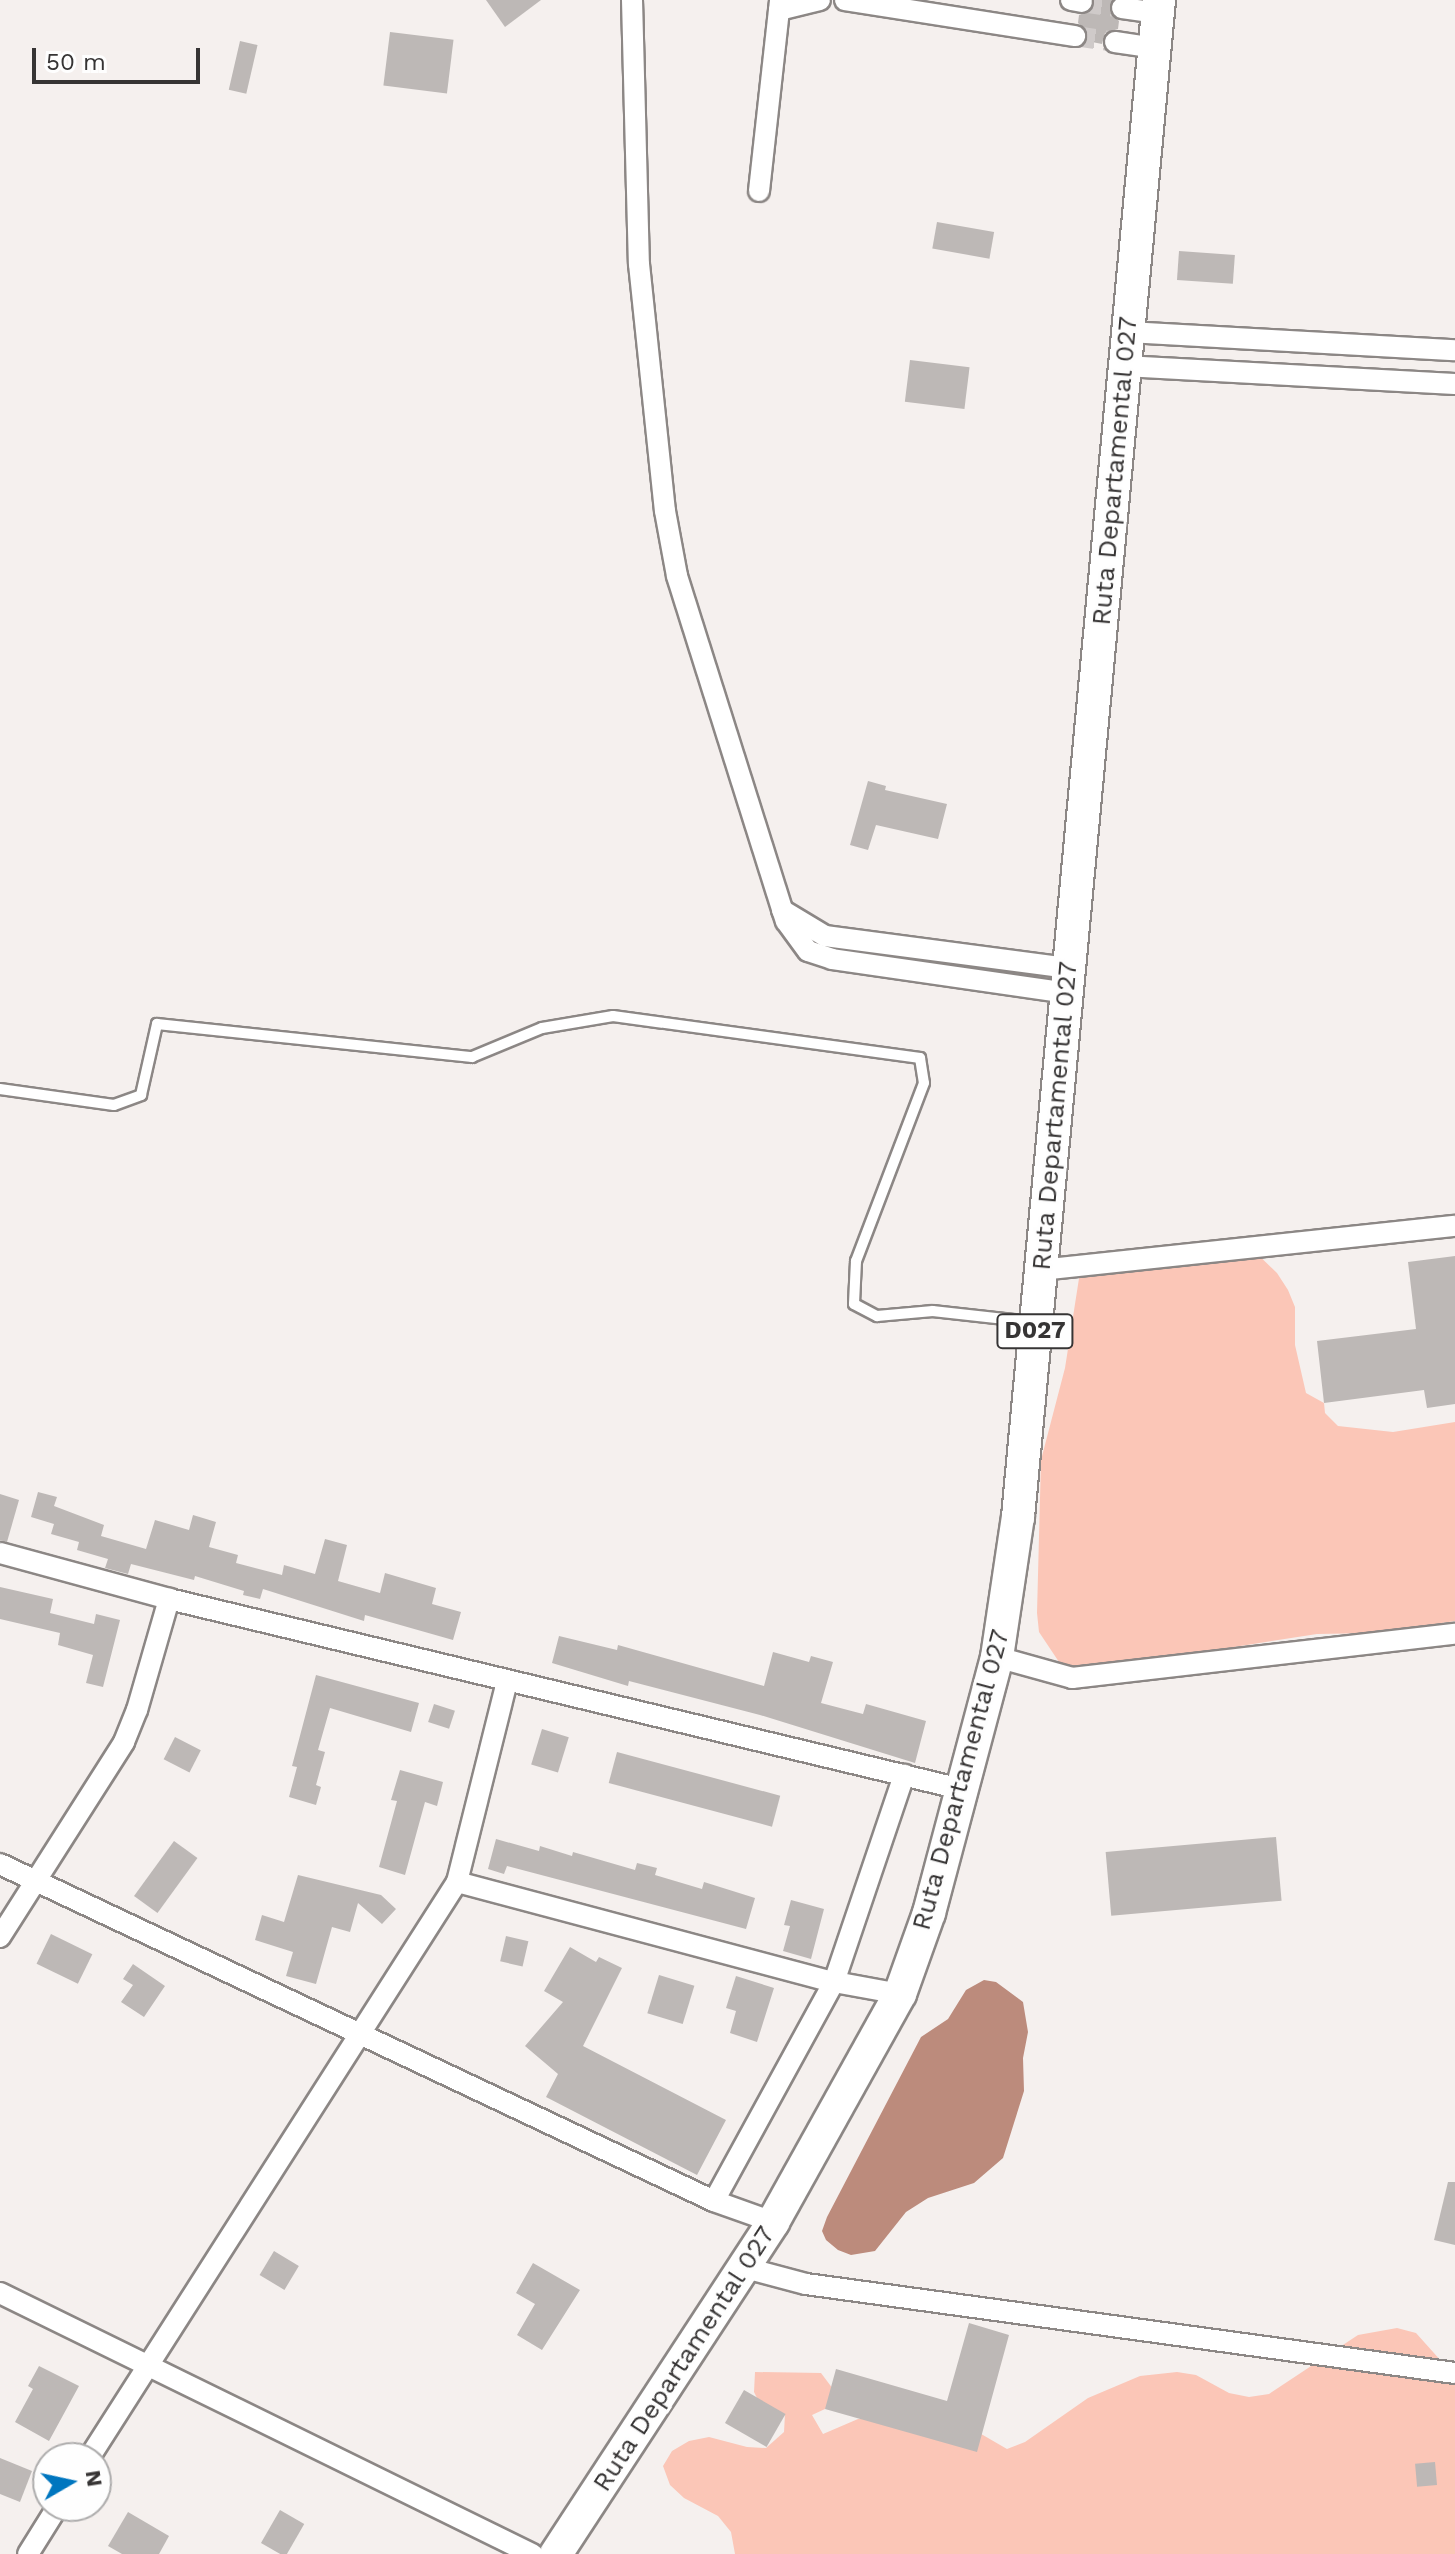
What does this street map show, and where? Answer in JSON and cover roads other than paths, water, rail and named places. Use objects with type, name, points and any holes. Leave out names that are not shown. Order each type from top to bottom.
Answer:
[{"type":"main road","name":"Ruta Departamental 027","points":[[556,2554],[773,2222],[900,1994],[929,1913],[997,1657],[1018,1517],[1159,6]]},
{"type":"street","points":[[632,0],[639,264],[665,511],[677,576],[782,910],[825,936],[1068,980]]},
{"type":"street","points":[[759,191],[779,5],[820,0]]},
{"type":"street","points":[[845,0],[1075,36]]},
{"type":"street","points":[[1122,8],[1159,6]]},
{"type":"street","points":[[1115,42],[1155,48]]},
{"type":"street","points":[[1128,332],[1455,350]]},
{"type":"street","points":[[1124,366],[1455,384]]},
{"type":"street","points":[[1041,1270],[1455,1226]]},
{"type":"street","points":[[0,1553],[169,1599],[961,1789]]},
{"type":"street","points":[[0,1937],[38,1882],[124,1742],[137,1710],[169,1599]]},
{"type":"street","points":[[997,1657],[1072,1678],[1455,1634]]},
{"type":"street","points":[[99,2442],[457,1882],[507,1681]]},
{"type":"street","points":[[714,2201],[834,1982],[904,1775]]},
{"type":"street","points":[[0,1864],[714,2201],[773,2222]]},
{"type":"street","points":[[457,1882],[834,1982],[900,1994]]},
{"type":"street","points":[[742,2267],[806,2284],[1455,2373]]},
{"type":"street","points":[[0,2293],[532,2554]]},
{"type":"street","points":[[28,2554],[48,2522]]},
{"type":"lane","points":[[0,1089],[114,1105],[141,1095],[157,1024],[472,1057],[542,1028],[613,1016],[920,1058],[924,1083],[856,1261],[854,1304],[877,1316],[933,1311],[1036,1323]]},
{"type":"tunnel","points":[[1082,2],[1122,8]]},
{"type":"tunnel","points":[[1075,36],[1115,42]]}]
